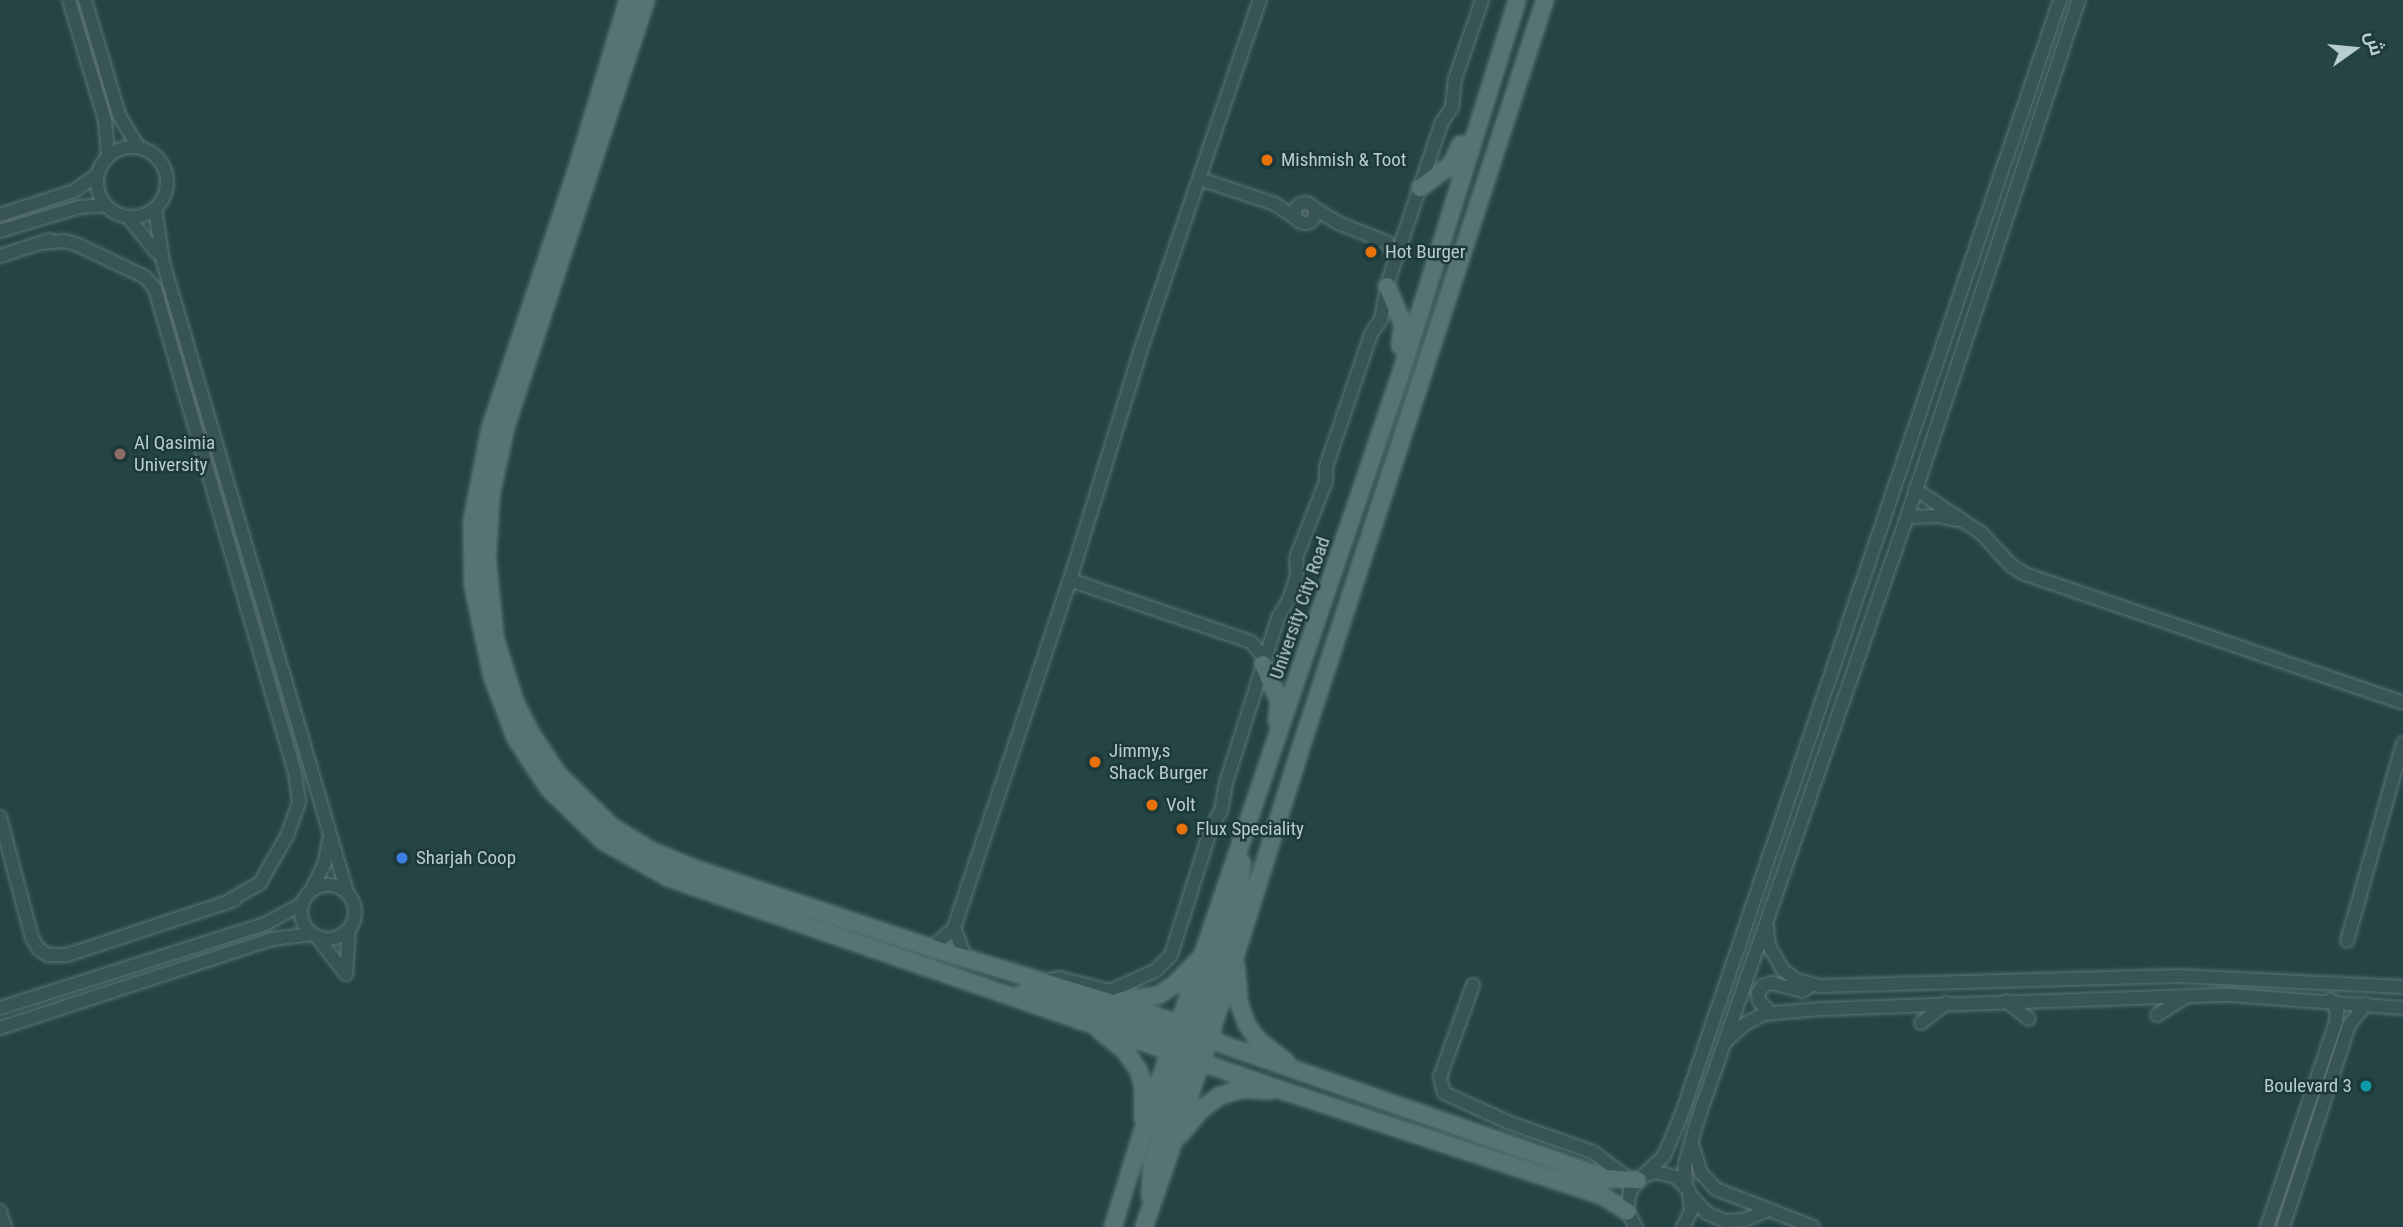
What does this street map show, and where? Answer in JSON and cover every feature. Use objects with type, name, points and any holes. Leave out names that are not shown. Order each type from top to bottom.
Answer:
[{"type":"main road","points":[[628,0],[576,172],[490,429],[476,490],[471,551],[473,585],[484,646],[503,708],[520,746],[549,789],[586,828],[624,856],[669,878],[1087,1022],[1189,1042]]},
{"type":"main road","points":[[646,0],[497,465],[488,527],[487,568],[491,611],[504,672],[528,730],[557,773],[592,810],[631,840],[693,868],[932,948],[1112,1002],[1287,1092],[1601,1195],[1627,1211]]},
{"type":"main road","name":"University City Road","points":[[1144,1227],[1174,1142],[1202,956],[1402,370],[1517,0]]},
{"type":"main road","name":"University City Road","points":[[1114,1227],[1142,1133],[1236,956],[1467,231],[1545,0]]},
{"type":"main road","points":[[1420,188],[1451,165],[1465,137],[1478,124]]},
{"type":"main road","points":[[1387,286],[1403,324],[1400,352],[1402,370]]},
{"type":"main road","points":[[1264,661],[1279,701],[1277,741]]},
{"type":"main road","points":[[1152,1204],[1150,1174],[1189,1042],[1237,898],[1241,874],[1241,847]]},
{"type":"main road","points":[[1112,1002],[1159,995],[1174,985],[1202,956]]},
{"type":"main road","points":[[1236,956],[1239,1003],[1247,1025],[1259,1041],[1299,1071]]},
{"type":"main road","points":[[1016,996],[1031,992],[1047,995],[1189,1042],[1299,1071],[1606,1178],[1637,1179]]},
{"type":"main road","points":[[1087,1022],[1124,1050],[1139,1071],[1143,1087],[1142,1133]]},
{"type":"main road","points":[[1174,1142],[1202,1109],[1219,1096],[1243,1089],[1287,1092]]},
{"type":"street","points":[[69,0],[105,120],[108,157]]},
{"type":"street","points":[[85,0],[119,115],[138,147],[154,155],[166,171],[166,192],[155,209],[138,217],[128,217]]},
{"type":"street","points":[[932,948],[954,928],[1070,580],[1142,346],[1260,0]]},
{"type":"street","points":[[1045,981],[1059,978],[1110,991],[1160,968],[1171,956],[1211,828],[1221,811],[1226,783],[1264,661],[1297,576],[1296,558],[1326,481],[1326,467],[1371,334],[1381,320],[1387,286],[1442,122],[1453,102],[1455,79],[1482,0]]},
{"type":"street","points":[[1636,1227],[1627,1211],[1630,1191],[1637,1179],[1664,1156],[1672,1138],[1780,830],[1795,776],[2060,0]]},
{"type":"street","points":[[1683,1227],[1691,1210],[1685,1164],[1692,1137],[1907,517],[2079,0]]},
{"type":"street","points":[[0,215],[74,191],[99,174],[108,157],[122,149],[138,147]]},
{"type":"street","points":[[99,174],[100,194],[106,205],[128,217],[163,262]]},
{"type":"street","points":[[1200,179],[1275,204],[1301,223],[1314,215]]},
{"type":"street","points":[[1275,204],[1308,203],[1314,215],[1377,238],[1389,244],[1397,256]]},
{"type":"street","points":[[1296,218],[1296,210],[1300,204]]},
{"type":"street","points":[[0,231],[80,207],[106,205]]},
{"type":"street","points":[[155,209],[163,262],[355,913],[349,929],[346,974],[302,920],[302,904]]},
{"type":"street","points":[[1377,238],[1405,232]]},
{"type":"street","points":[[0,256],[66,235],[132,272],[148,286],[159,308],[295,774],[299,803],[274,862],[256,887],[229,901],[79,950],[50,948],[38,937],[30,922],[0,817]]},
{"type":"street","points":[[1915,489],[1968,523],[2025,575],[2403,703]]},
{"type":"street","points":[[1907,517],[1939,516],[1968,523]]},
{"type":"street","points":[[1070,580],[1245,640],[1258,647],[1264,661]]},
{"type":"street","points":[[1245,640],[1273,634]]},
{"type":"street","points":[[2347,941],[2403,743]]},
{"type":"street","points":[[1780,830],[1797,837]]},
{"type":"street","points":[[0,1008],[265,924],[302,904],[325,862],[330,832]]},
{"type":"street","points":[[312,889],[333,885],[347,892]]},
{"type":"street","points":[[1766,924],[1769,946],[1778,963],[1790,975],[1812,985],[2179,976],[2403,987]]},
{"type":"street","points":[[954,928],[965,957]]},
{"type":"street","points":[[0,1028],[17,1020],[272,939],[314,935],[334,939],[349,929]]},
{"type":"street","points":[[1770,1012],[1759,1001],[1758,993],[1763,986],[1771,983],[1802,991],[1812,985]]},
{"type":"street","points":[[1473,985],[1440,1077],[1444,1093],[1510,1123],[1593,1152],[1637,1179],[1663,1172],[1676,1177],[1707,1213],[1726,1221],[1744,1220],[1766,1211]]},
{"type":"street","points":[[1723,1044],[1745,1024],[1770,1012],[1947,1003],[2188,996],[2331,1000],[2403,1008]]},
{"type":"street","points":[[2157,1016],[2188,996]]},
{"type":"street","points":[[2267,1227],[2300,1114],[2337,1015],[2331,1000]]},
{"type":"street","points":[[2006,1001],[2029,1019]]},
{"type":"street","points":[[1921,1023],[1947,1003]]},
{"type":"street","points":[[2283,1227],[2351,1020],[2366,1004]]},
{"type":"street","points":[[2337,1015],[2344,1013],[2351,1020]]},
{"type":"street","points":[[1692,1137],[1698,1166],[1711,1184],[1728,1196],[1813,1227]]},
{"type":"street","points":[[2269,1186],[2275,1204]]},
{"type":"street","points":[[0,1212],[5,1227]]},
{"type":"place","name":"Mishmish & Toot","points":[[1267,160]]},
{"type":"place","name":"Hot Burger","points":[[1371,252]]},
{"type":"place","name":"Al Qasimia University","points":[[120,454]]},
{"type":"place","name":"Jimmy,s Shack Burger","points":[[1095,762]]},
{"type":"place","name":"Volt","points":[[1152,805]]},
{"type":"place","name":"Flux Speciality","points":[[1182,829]]},
{"type":"place","name":"Sharjah Coop","points":[[402,858]]},
{"type":"place","name":"Boulevard 3","points":[[2366,1086]]}]
